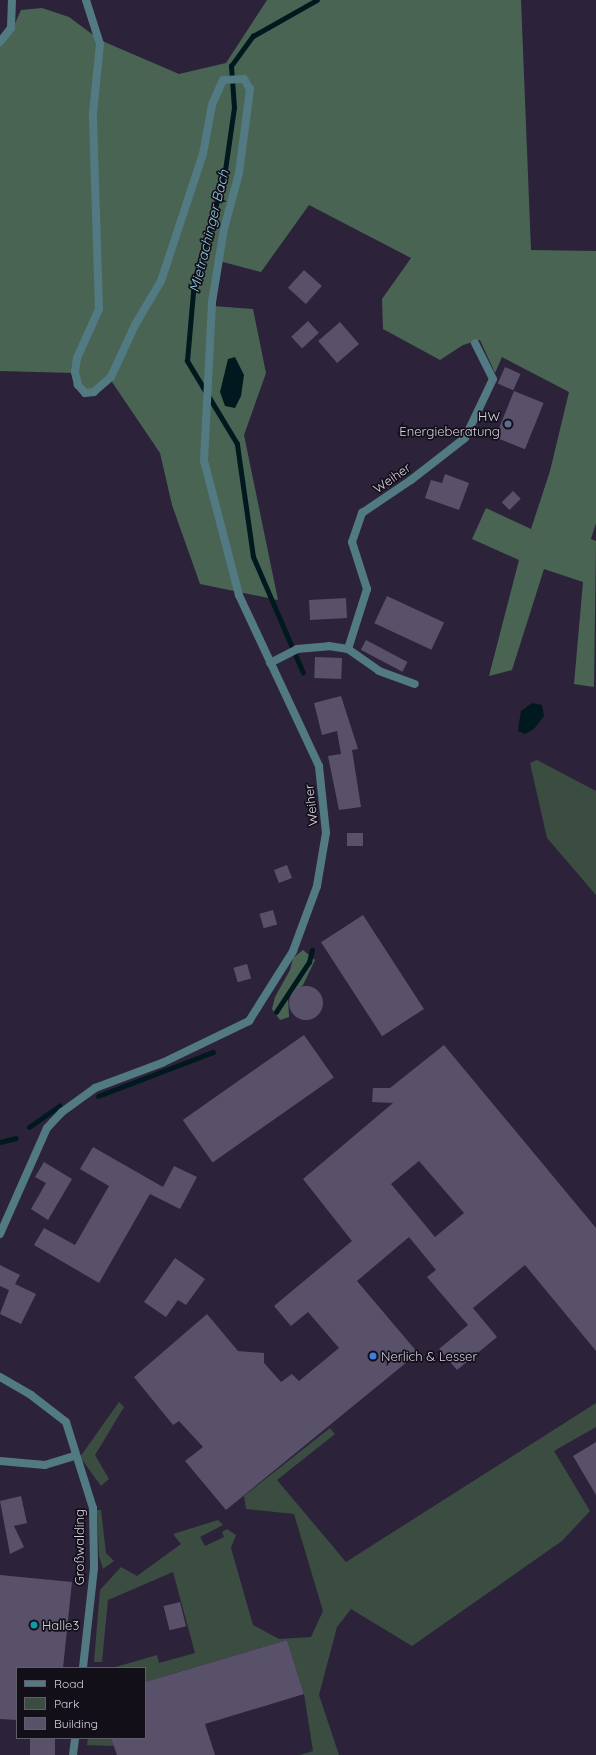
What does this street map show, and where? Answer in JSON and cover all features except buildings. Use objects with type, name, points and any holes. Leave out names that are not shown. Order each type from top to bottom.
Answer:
[{"type":"street","points":[[0,42],[11,28],[12,0]]},
{"type":"street","name":"Weiher","points":[[0,1234],[47,1128],[62,1112],[95,1088],[162,1063],[249,1021],[293,951],[319,870],[326,833],[319,766],[239,595],[204,460],[212,302],[250,109],[250,89],[242,79],[223,80],[212,105],[203,154],[161,281],[135,325],[111,377],[94,392],[85,393],[78,385],[75,372],[77,358],[99,309],[93,113],[100,44],[86,0]]},
{"type":"street","name":"Weiher","points":[[348,649],[368,589],[352,542],[362,513],[465,438],[493,379],[475,343]]},
{"type":"street","points":[[270,664],[297,649],[329,646],[348,649],[379,671],[415,684]]},
{"type":"street","name":"Großwalding","points":[[0,1377],[30,1395],[66,1422],[75,1456],[93,1508],[94,1568],[83,1667]]},
{"type":"street","points":[[0,1462],[45,1465],[75,1456]]},
{"type":"street","points":[[73,1755],[75,1739]]},
{"type":"green space","points":[[537,760],[596,791],[596,895],[547,838],[530,763]]},
{"type":"green space","points":[[119,1402],[124,1407],[95,1455],[109,1479],[101,1486],[80,1457]]},
{"type":"green space","points":[[596,1403],[596,1427],[554,1451],[590,1511],[562,1541],[412,1646],[351,1609],[337,1627],[319,1695],[339,1755],[300,1755],[313,1751],[304,1694],[287,1640],[146,1682],[146,1667],[115,1667],[157,1655],[159,1663],[195,1653],[173,1572],[108,1600],[102,1662],[94,1662],[100,1590],[121,1567],[137,1576],[181,1544],[173,1534],[218,1520],[223,1525],[200,1537],[205,1546],[224,1537],[222,1532],[227,1529],[236,1535],[231,1548],[253,1625],[279,1639],[311,1637],[323,1611],[294,1514],[246,1509],[244,1496],[330,1428],[335,1434],[277,1480],[346,1562]]},
{"type":"green space","points":[[97,1510],[101,1510],[106,1553],[114,1561],[103,1569],[99,1556]]},
{"type":"green space","points":[[88,1739],[111,1739],[114,1746],[87,1745]]},
{"type":"shaded area","points":[[267,0],[521,0],[531,250],[596,251],[596,523],[591,539],[596,541],[594,687],[574,684],[583,582],[544,569],[512,670],[489,676],[519,560],[472,539],[486,508],[531,529],[550,471],[569,392],[502,357],[495,373],[480,340],[463,345],[440,360],[383,329],[382,299],[411,258],[309,205],[261,272],[223,262],[219,267],[213,306],[253,309],[266,373],[244,435],[278,600],[200,584],[172,505],[160,453],[110,379],[83,393],[75,373],[0,371],[0,43],[13,28],[21,10],[42,8],[69,17],[100,40],[179,74],[226,63]]},
{"type":"shaded area","points":[[235,357],[244,375],[241,396],[235,408],[225,406],[220,392],[228,359]]},
{"type":"shaded area","points":[[532,703],[542,705],[544,716],[534,729],[525,734],[518,731],[521,711]]},
{"type":"shaded area","points":[[303,950],[315,960],[303,985],[288,997],[289,1017],[280,1020],[272,1009],[275,997],[290,970],[293,958]]},
{"type":"waterway","name":"Mietrachinger Bach","points":[[303,673],[253,557],[237,444],[187,361],[194,281],[224,177],[234,108],[231,66],[253,36],[317,0]]},
{"type":"waterway","name":"Mietrachinger Bach","points":[[276,1012],[309,962],[312,950]]},
{"type":"waterway","name":"Mietrachinger Bach","points":[[98,1096],[213,1052]]},
{"type":"waterway","name":"Mietrachinger Bach","points":[[29,1127],[59,1106]]},
{"type":"waterway","name":"Mietrachinger Bach","points":[[0,1142],[16,1138]]},
{"type":"place","name":"HW Energieberatung","points":[[508,424]]},
{"type":"place","name":"Nerlich & Lesser","points":[[373,1356]]},
{"type":"place","name":"Halle3","points":[[34,1625]]}]
